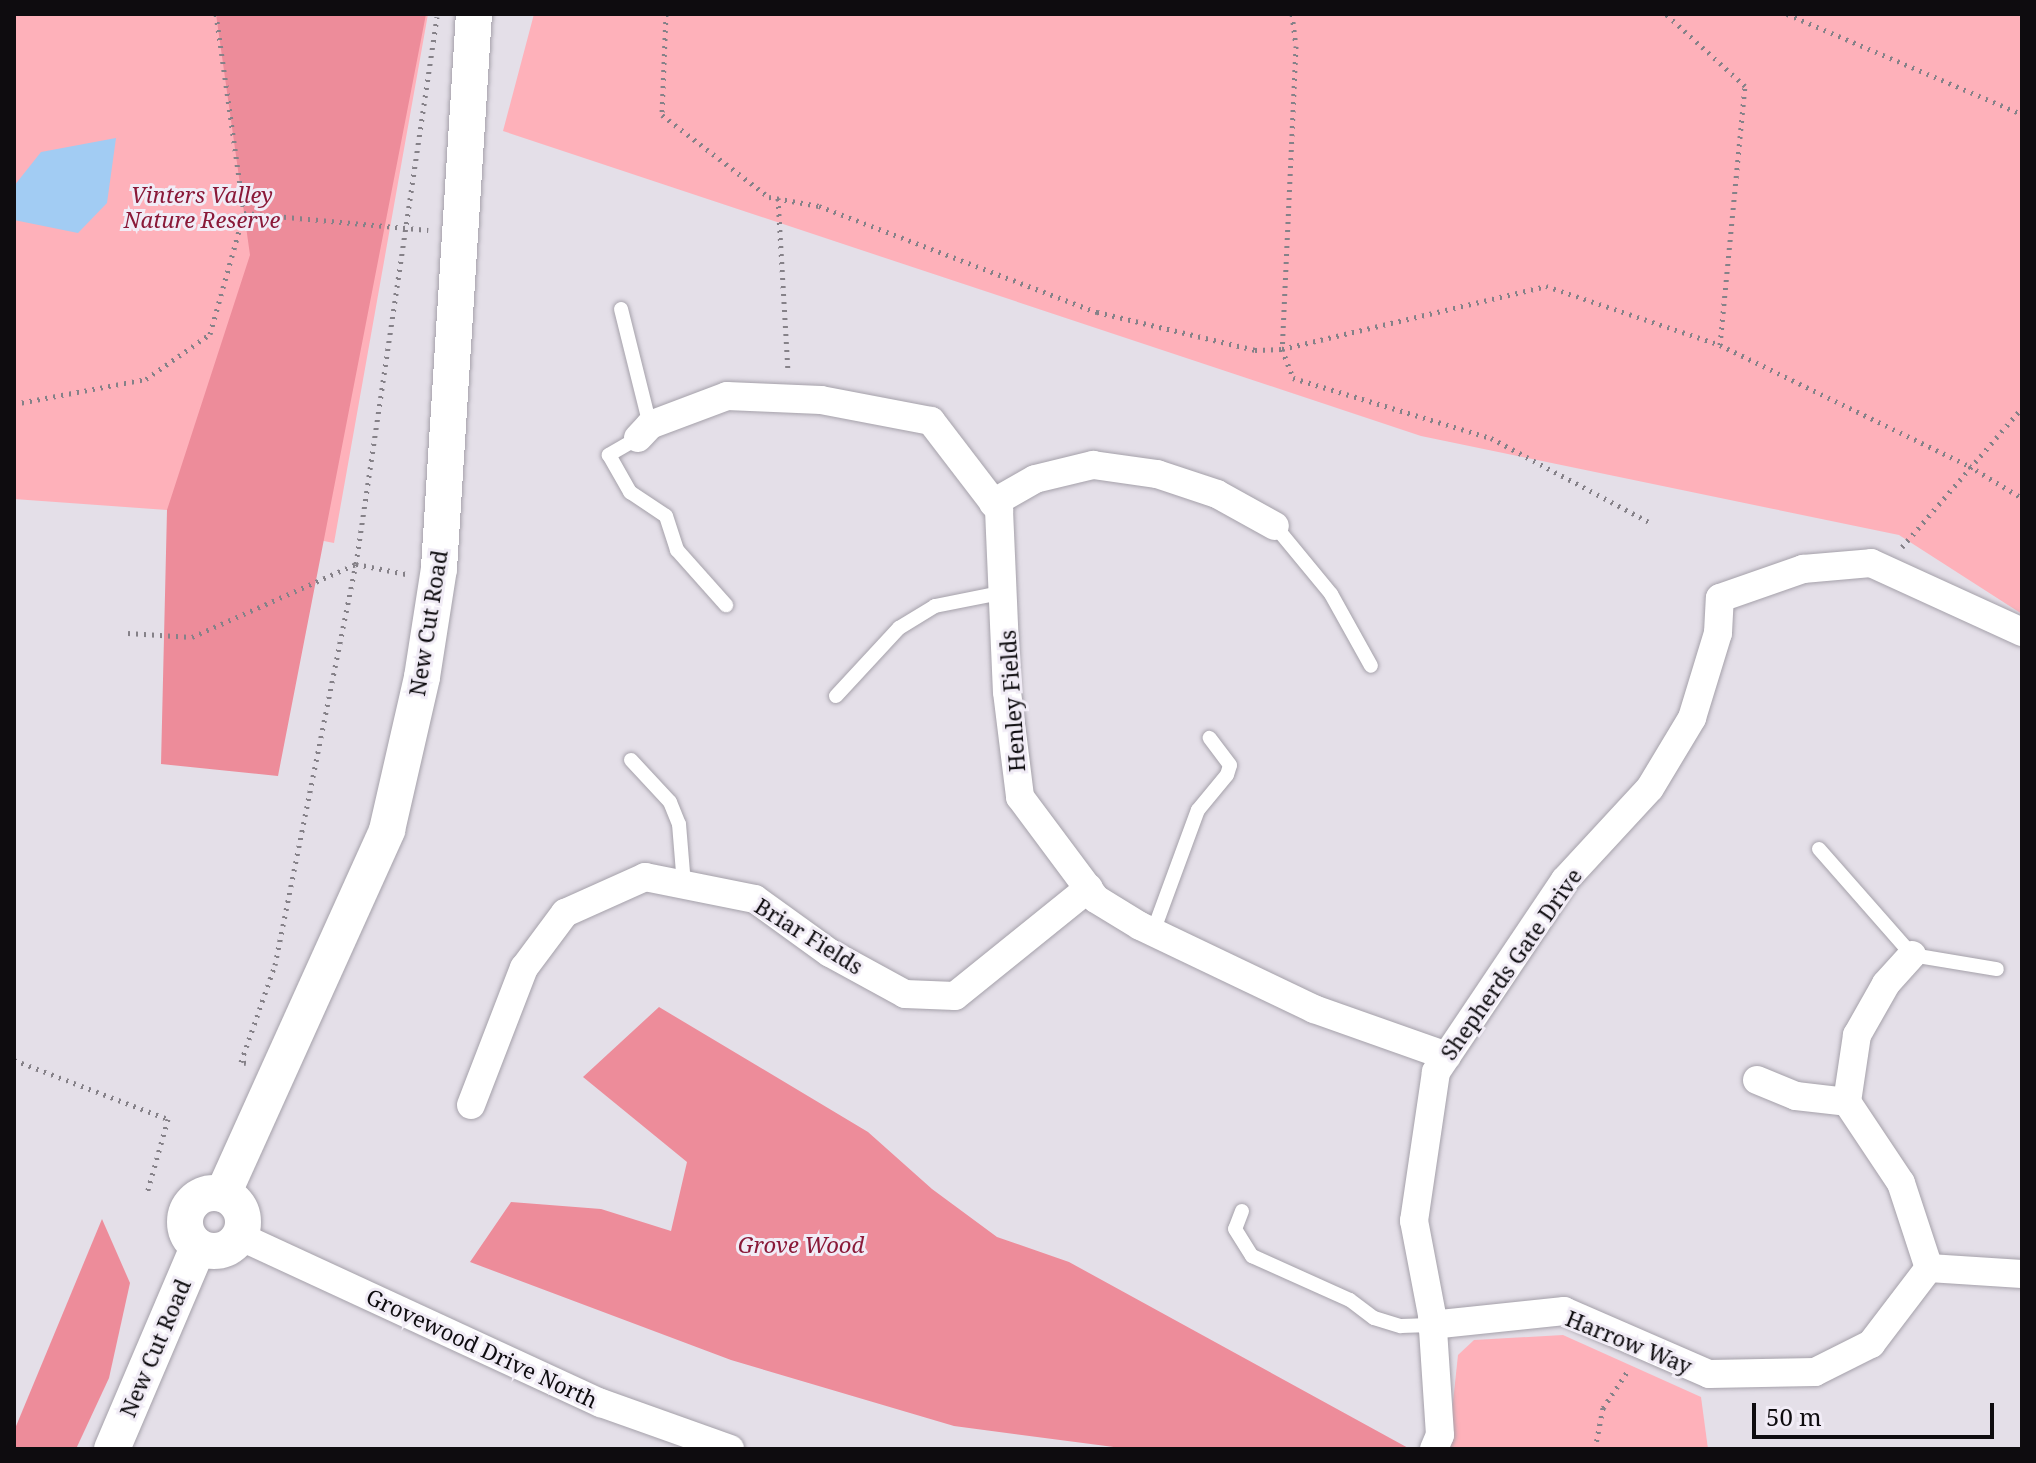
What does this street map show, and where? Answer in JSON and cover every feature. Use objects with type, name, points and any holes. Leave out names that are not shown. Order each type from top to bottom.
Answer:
[{"type":"street","name":"New Cut Road","points":[[223,1194],[387,830],[437,580],[474,14]]},
{"type":"street","name":"Henley Fields","points":[[644,431],[727,396],[789,398],[931,421],[999,510],[1007,692],[1020,797],[1096,899],[1153,932],[1314,1009],[1447,1056]]},
{"type":"street","points":[[993,503],[1035,479],[1093,465],[1172,479],[1217,494],[1275,526]]},
{"type":"street","name":"Shepherds Gate Drive","points":[[1434,1449],[1440,1435],[1431,1325],[1414,1221],[1436,1072],[1565,880],[1650,788],[1692,718],[1718,633],[1720,598],[1803,569],[1871,563],[2022,632]]},
{"type":"street","name":"Briar Fields","points":[[471,1105],[524,968],[565,913],[645,877],[755,899],[830,953],[905,994],[955,996],[1089,888]]},
{"type":"street","points":[[1912,955],[1886,984],[1857,1035],[1847,1102],[1901,1183],[1929,1268],[2022,1274]]},
{"type":"street","points":[[1757,1080],[1796,1096],[1847,1102]]},
{"type":"street","points":[[223,1194],[240,1209],[239,1236],[219,1251],[198,1247],[186,1232],[187,1210],[202,1195],[223,1194]]},
{"type":"street","name":"Grovewood Drive North","points":[[239,1236],[601,1403],[730,1449]]},
{"type":"street","name":"New Cut Road","points":[[112,1449],[198,1247]]},
{"type":"street","name":"Harrow Way","points":[[1431,1325],[1564,1311],[1709,1374],[1815,1372],[1871,1344],[1929,1268]]},
{"type":"lane","points":[[621,309],[644,431],[609,455],[630,492],[666,516],[677,550],[726,605]]},
{"type":"lane","points":[[1275,526],[1331,594],[1371,666]]},
{"type":"lane","points":[[836,696],[899,628],[935,606],[1005,592]]},
{"type":"lane","points":[[1153,932],[1198,810],[1227,775],[1230,765],[1210,738]]},
{"type":"lane","points":[[631,760],[670,802],[679,824],[684,885]]},
{"type":"lane","points":[[1819,849],[1912,955],[1997,969]]},
{"type":"lane","points":[[1242,1211],[1235,1229],[1252,1256],[1350,1300],[1374,1318],[1401,1326],[1431,1325]]},
{"type":"path","points":[[14,404],[146,379],[210,334],[244,213],[216,14]]},
{"type":"path","points":[[278,1072],[241,1062],[275,965],[356,564],[437,14]]},
{"type":"path","points":[[666,14],[662,115],[769,197],[819,206],[1097,312],[1255,350],[1282,349],[1546,286],[1720,345],[1969,466],[2022,498]]},
{"type":"path","points":[[1292,14],[1296,46],[1282,349],[1293,378],[1491,438],[1653,524]]},
{"type":"path","points":[[1666,14],[1745,86],[1720,345]]},
{"type":"path","points":[[1787,14],[2022,114]]},
{"type":"path","points":[[778,198],[789,398]]},
{"type":"path","points":[[244,213],[458,232]]},
{"type":"path","points":[[1884,569],[1969,466],[2022,408]]},
{"type":"path","points":[[128,633],[192,637],[356,564],[437,580]]},
{"type":"path","points":[[14,1060],[168,1119],[147,1193]]},
{"type":"path","points":[[1595,1449],[1603,1408],[1625,1379],[1638,1345]]},
{"type":"green space","name":"Vinters Valley Nature Reserve","points":[[14,14],[428,14],[334,543],[167,510],[14,499]]},
{"type":"green space","points":[[216,14],[426,14],[278,776],[161,764],[167,510],[250,255]]},
{"type":"green space","points":[[534,14],[2022,14],[2022,614],[1899,535],[1421,436],[503,131]]},
{"type":"green space","name":"Grove Wood","points":[[659,1007],[868,1132],[932,1189],[997,1237],[1069,1262],[1410,1449],[1129,1449],[954,1426],[731,1360],[470,1262],[511,1202],[601,1209],[671,1231],[687,1162],[583,1077]]},
{"type":"green space","points":[[102,1219],[130,1283],[109,1378],[76,1449],[14,1449],[14,1431]]},
{"type":"green space","points":[[1563,1335],[1701,1397],[1708,1449],[1448,1449],[1458,1355],[1474,1340]]},
{"type":"water","points":[[116,138],[107,203],[78,233],[14,220],[14,186],[41,152]]}]
